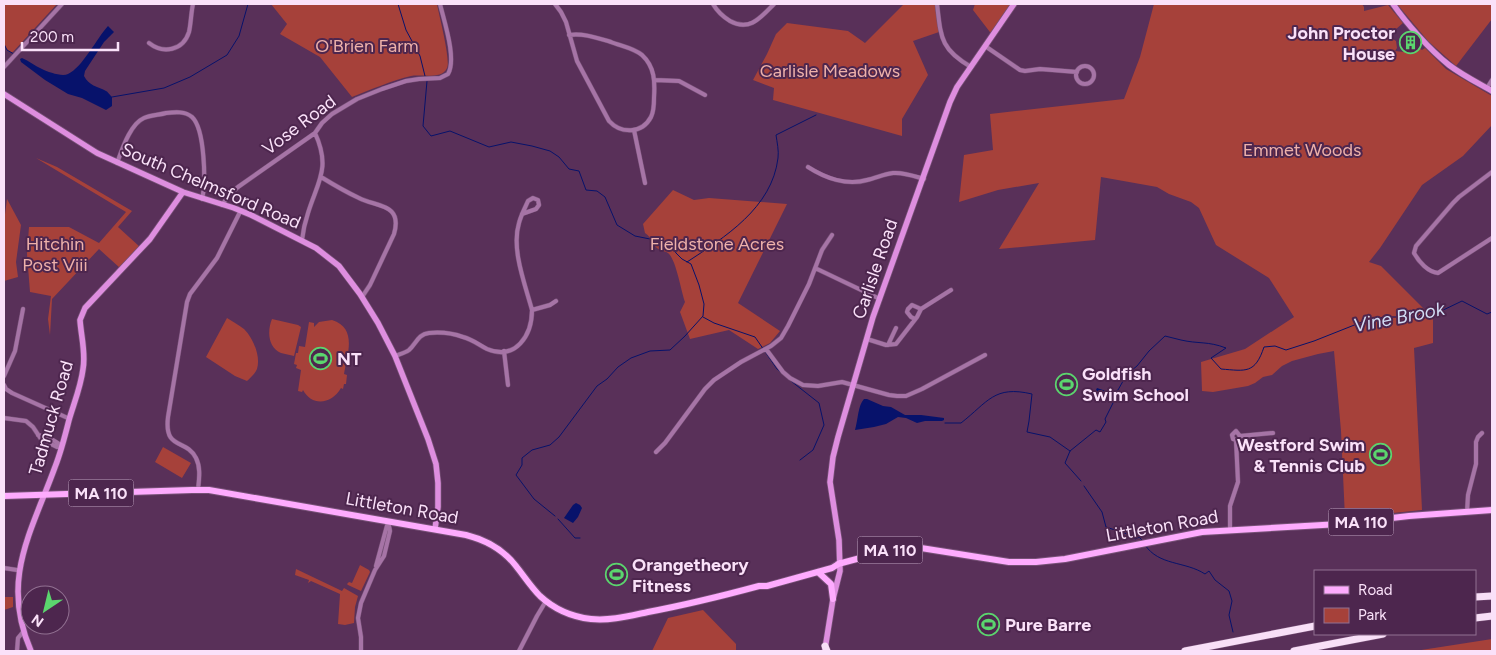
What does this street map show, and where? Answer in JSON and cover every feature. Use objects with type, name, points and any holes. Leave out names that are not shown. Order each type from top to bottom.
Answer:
[{"type":"highway","points":[[1476,597],[1492,596]]},
{"type":"highway","points":[[1476,618],[1492,616]]},
{"type":"highway","points":[[1185,651],[1314,626]]},
{"type":"highway","points":[[1294,651],[1378,635]]},
{"type":"main road","name":"Carlisle Road","points":[[825,649],[833,599],[840,571],[839,537],[830,489],[831,470],[838,437],[880,299],[950,102],[971,67],[1014,4]]},
{"type":"main road","points":[[1393,4],[1443,60],[1490,90]]},
{"type":"main road","name":"South Chelmsford Road","points":[[4,94],[77,142],[117,163],[183,192],[241,210],[302,240],[324,253],[339,266],[362,297],[395,356],[428,439],[436,464],[438,495],[434,529]]},
{"type":"main road","name":"Tadmuck Road","points":[[20,621],[18,614],[17,570],[32,520],[44,495],[62,447],[81,382],[84,361],[81,314],[84,308],[150,240],[183,192]]},
{"type":"main road","name":"Littleton Road","points":[[4,496],[198,490],[228,493],[473,537],[497,547],[512,561],[533,588],[546,600],[562,611],[589,619],[604,620],[698,602],[818,572],[832,568],[840,563]]},
{"type":"main road","name":"Littleton Road","points":[[763,586],[766,583],[831,565],[894,550],[921,548],[1009,562],[1036,562],[1065,559],[1190,534],[1340,524],[1409,516],[1492,510]]},
{"type":"main road","points":[[818,572],[831,584],[833,599]]},
{"type":"main road","name":"Tadmuck Road","points":[[24,635],[31,651]]},
{"type":"street","points":[[4,67],[62,4]]},
{"type":"street","points":[[149,43],[158,49],[167,50],[181,44],[189,32],[193,4]]},
{"type":"street","name":"Vose Road","points":[[222,205],[238,188],[315,133],[332,114],[366,95],[412,80],[440,78],[448,74],[451,67],[451,57],[440,4]]},
{"type":"street","points":[[555,4],[564,17],[569,35],[577,61],[607,119],[620,129],[634,130],[644,126],[652,115],[654,107],[655,80],[648,61],[634,50],[588,36],[579,34],[569,35]]},
{"type":"street","points":[[713,4],[724,17],[737,24],[745,25],[756,21],[774,4]]},
{"type":"street","points":[[937,4],[940,30],[945,44],[956,57],[971,67]]},
{"type":"street","points":[[985,46],[1020,70],[1040,69],[1077,72],[1082,67],[1088,67],[1092,70],[1093,79],[1087,84],[1081,83],[1077,79],[1077,72]]},
{"type":"street","points":[[655,80],[679,81],[705,95]]},
{"type":"street","points":[[1490,90],[1492,80]]},
{"type":"street","points":[[117,163],[132,128],[139,121],[149,117],[177,112],[188,114],[196,123],[202,151],[204,182],[202,199]]},
{"type":"street","points":[[634,130],[645,183]]},
{"type":"street","points":[[302,240],[308,212],[321,177],[322,158],[315,133]]},
{"type":"street","points":[[808,167],[822,175],[848,182],[864,181],[880,175],[893,173],[910,174],[924,179]]},
{"type":"street","points":[[1492,172],[1453,203],[1416,246],[1414,253],[1434,273],[1492,238]]},
{"type":"street","points":[[321,177],[362,200],[383,205],[394,217],[396,228],[394,234],[370,285],[362,297]]},
{"type":"street","points":[[395,356],[406,352],[419,337],[429,333],[458,335],[488,349],[504,351],[514,349],[522,343],[527,335],[532,318],[532,310],[518,258],[518,227],[522,214],[530,199],[538,200],[539,205],[537,208],[522,214]]},
{"type":"street","points":[[198,490],[199,473],[197,460],[192,453],[171,439],[167,432],[168,417],[187,302],[190,294],[217,258],[241,210]]},
{"type":"street","points":[[656,452],[714,380],[776,342],[788,326],[822,250],[832,235]]},
{"type":"street","points":[[815,268],[880,299]]},
{"type":"street","points":[[867,339],[888,345],[898,343],[921,309],[951,290]]},
{"type":"street","points":[[532,310],[550,305],[556,301]]},
{"type":"street","points":[[915,319],[907,312],[908,309],[912,305],[921,309]]},
{"type":"street","points":[[4,376],[15,351],[23,309]]},
{"type":"street","points":[[888,345],[896,328]]},
{"type":"street","points":[[766,349],[783,372],[803,385],[818,386],[842,382],[889,395],[906,396],[985,354]]},
{"type":"street","points":[[504,351],[508,385]]},
{"type":"street","points":[[4,385],[12,393],[70,419]]},
{"type":"street","points":[[4,418],[26,421],[42,440],[57,447],[62,447]]},
{"type":"street","points":[[1230,530],[1230,506],[1238,482],[1236,440],[1232,437],[1232,433],[1236,432],[1240,436]]},
{"type":"street","points":[[1467,512],[1468,495],[1475,469],[1476,442],[1482,432]]},
{"type":"street","points":[[1236,440],[1240,436],[1274,433]]},
{"type":"street","points":[[361,651],[360,603],[375,570],[384,556],[390,531],[388,521]]},
{"type":"street","points":[[4,568],[17,570]]},
{"type":"street","points":[[519,651],[546,600]]},
{"type":"street","points":[[18,651],[18,638],[20,635]]},
{"type":"green space","points":[[4,4],[57,4],[12,53],[7,50],[4,44]]},
{"type":"green space","name":"O'Brien Farm","points":[[271,4],[437,4],[446,48],[447,68],[441,74],[411,76],[352,97],[320,57],[280,34],[287,24]]},
{"type":"green space","name":"Carlisle Meadows","points":[[904,4],[935,4],[939,32],[913,41],[928,75],[902,119],[902,136],[773,100],[774,88],[753,80],[776,34],[787,23],[848,31],[865,43]]},
{"type":"green space","points":[[975,4],[1013,4],[993,36],[973,10]]},
{"type":"green space","name":"Emmet Woods","points":[[1154,4],[1362,4],[1364,11],[1388,5],[1403,23],[1388,36],[1396,41],[1397,48],[1395,51],[1404,52],[1415,45],[1422,50],[1425,48],[1446,69],[1492,96],[1492,125],[1463,156],[1422,185],[1369,262],[1381,266],[1433,318],[1433,343],[1414,348],[1422,510],[1345,518],[1341,431],[1334,351],[1292,361],[1282,366],[1272,375],[1263,377],[1248,386],[1213,392],[1202,391],[1201,362],[1245,349],[1294,317],[1269,278],[1216,245],[1199,208],[1191,202],[1169,194],[1157,187],[1101,177],[1095,240],[999,249],[1039,183],[998,190],[959,202],[964,155],[993,150],[990,114],[1124,99],[1140,57]]},
{"type":"green space","points":[[1397,4],[1492,4],[1492,19],[1456,66],[1428,41]]},
{"type":"green space","name":"Hitchin Post Viii","points":[[36,158],[57,167],[132,211],[118,227],[140,247],[120,268],[99,249],[52,299],[50,335],[48,319],[51,296],[30,292],[27,254],[29,227],[69,227],[99,243],[126,212]]},
{"type":"green space","name":"Fieldstone Acres","points":[[673,190],[694,200],[709,198],[787,204],[738,303],[780,331],[770,343],[758,349],[729,330],[690,339],[680,312],[685,302],[671,256],[655,246],[645,233],[643,224]]},
{"type":"green space","name":"Hitchin Post Viii","points":[[7,199],[21,225],[16,262],[18,277],[4,281],[4,222]]},
{"type":"green space","points":[[227,318],[244,329],[255,348],[258,359],[257,369],[247,381],[235,376],[206,357]]},
{"type":"green space","points":[[272,319],[301,327],[294,356],[281,353],[273,347],[269,333]]},
{"type":"green space","name":"NT","points":[[332,320],[345,329],[348,336],[349,343],[344,374],[347,375],[346,384],[333,397],[317,401],[311,399],[303,390],[302,392],[298,391],[301,370],[296,368],[297,365],[294,364],[296,353],[298,353],[299,346],[305,347],[309,322],[314,323],[314,327],[319,322]]},
{"type":"green space","points":[[163,447],[191,463],[182,478],[155,462]]},
{"type":"green space","points":[[360,565],[370,572],[361,591],[347,584],[349,582],[352,583]]},
{"type":"green space","points":[[296,569],[342,591],[344,588],[358,596],[354,623],[338,624],[340,594],[311,581],[308,583],[309,580],[295,575]]},
{"type":"green space","points":[[4,597],[13,597],[13,607],[4,610]]},
{"type":"green space","points":[[703,610],[736,644],[736,651],[652,651],[668,618]]},
{"type":"green space","points":[[1492,639],[1492,651],[1415,651]]},
{"type":"shaded area","points":[[108,26],[114,32],[104,42],[85,71],[84,76],[91,84],[107,91],[112,97],[112,106],[106,110],[82,98],[68,94],[21,62],[20,59],[22,58],[39,68],[59,75],[68,74],[79,66]]},
{"type":"shaded area","points":[[1097,388],[1115,397],[1114,403],[1095,392]]},
{"type":"shaded area","points":[[864,399],[891,407],[905,415],[921,415],[944,418],[944,420],[917,423],[898,417],[886,424],[855,430],[859,409]]},
{"type":"shaded area","points":[[576,503],[582,508],[573,523],[564,518]]},
{"type":"waterway","points":[[112,97],[164,88],[190,77],[227,55],[239,36],[248,4]]},
{"type":"waterway","points":[[398,4],[406,30],[420,56],[425,76]]},
{"type":"waterway","points":[[4,44],[7,50],[14,54]]},
{"type":"waterway","points":[[427,81],[423,126],[431,136],[450,131],[489,147],[511,142],[550,151],[559,157],[569,169],[579,171],[586,190],[597,191],[605,197],[617,225],[635,236],[670,243],[676,253],[691,264],[699,285],[704,304],[703,316],[685,336],[670,350],[650,351],[631,358],[618,367],[607,379],[597,386],[559,437],[550,445],[532,450],[522,458],[522,465],[516,475],[534,499],[555,516]]},
{"type":"waterway","points":[[687,262],[731,231],[757,206],[767,192],[774,176],[778,155],[776,135],[816,115]]},
{"type":"waterway","name":"Vine Brook","points":[[1112,394],[1118,390],[1127,374],[1165,336],[1214,344],[1226,348],[1211,358],[1221,369],[1243,370],[1248,369],[1257,362],[1264,347],[1275,346],[1286,350],[1367,320],[1386,317],[1418,317],[1425,310],[1437,313],[1462,301],[1487,314],[1492,312]]},
{"type":"waterway","points":[[703,317],[714,323],[755,337],[777,369],[782,373]]},
{"type":"waterway","points":[[791,381],[819,403],[824,425],[813,450],[800,460]]},
{"type":"waterway","points":[[945,423],[961,423],[985,402],[1000,394],[1009,392],[1032,394],[1027,432],[1050,437],[1070,451]]},
{"type":"waterway","name":"Vine Brook","points":[[1081,481],[1065,463],[1070,451],[1096,430],[1100,432],[1113,403]]},
{"type":"waterway","name":"Vine Brook","points":[[1084,486],[1102,512],[1106,527],[1133,536],[1135,539],[1139,537],[1142,540]]},
{"type":"waterway","points":[[558,519],[575,538],[580,538]]},
{"type":"waterway","name":"Vine Brook","points":[[1145,545],[1157,557],[1205,574],[1209,571],[1215,580],[1229,591],[1232,601],[1229,615],[1233,632]]},
{"type":"place","name":"John Proctor House","points":[[1411,43]]},
{"type":"place","name":"NT","points":[[321,359]]},
{"type":"place","name":"Goldfish Swim School","points":[[1066,384]]},
{"type":"place","name":"Westford Swim & Tennis Club","points":[[1381,455]]},
{"type":"place","name":"Orangetheory Fitness","points":[[616,575]]},
{"type":"place","name":"Pure Barre","points":[[989,625]]}]
